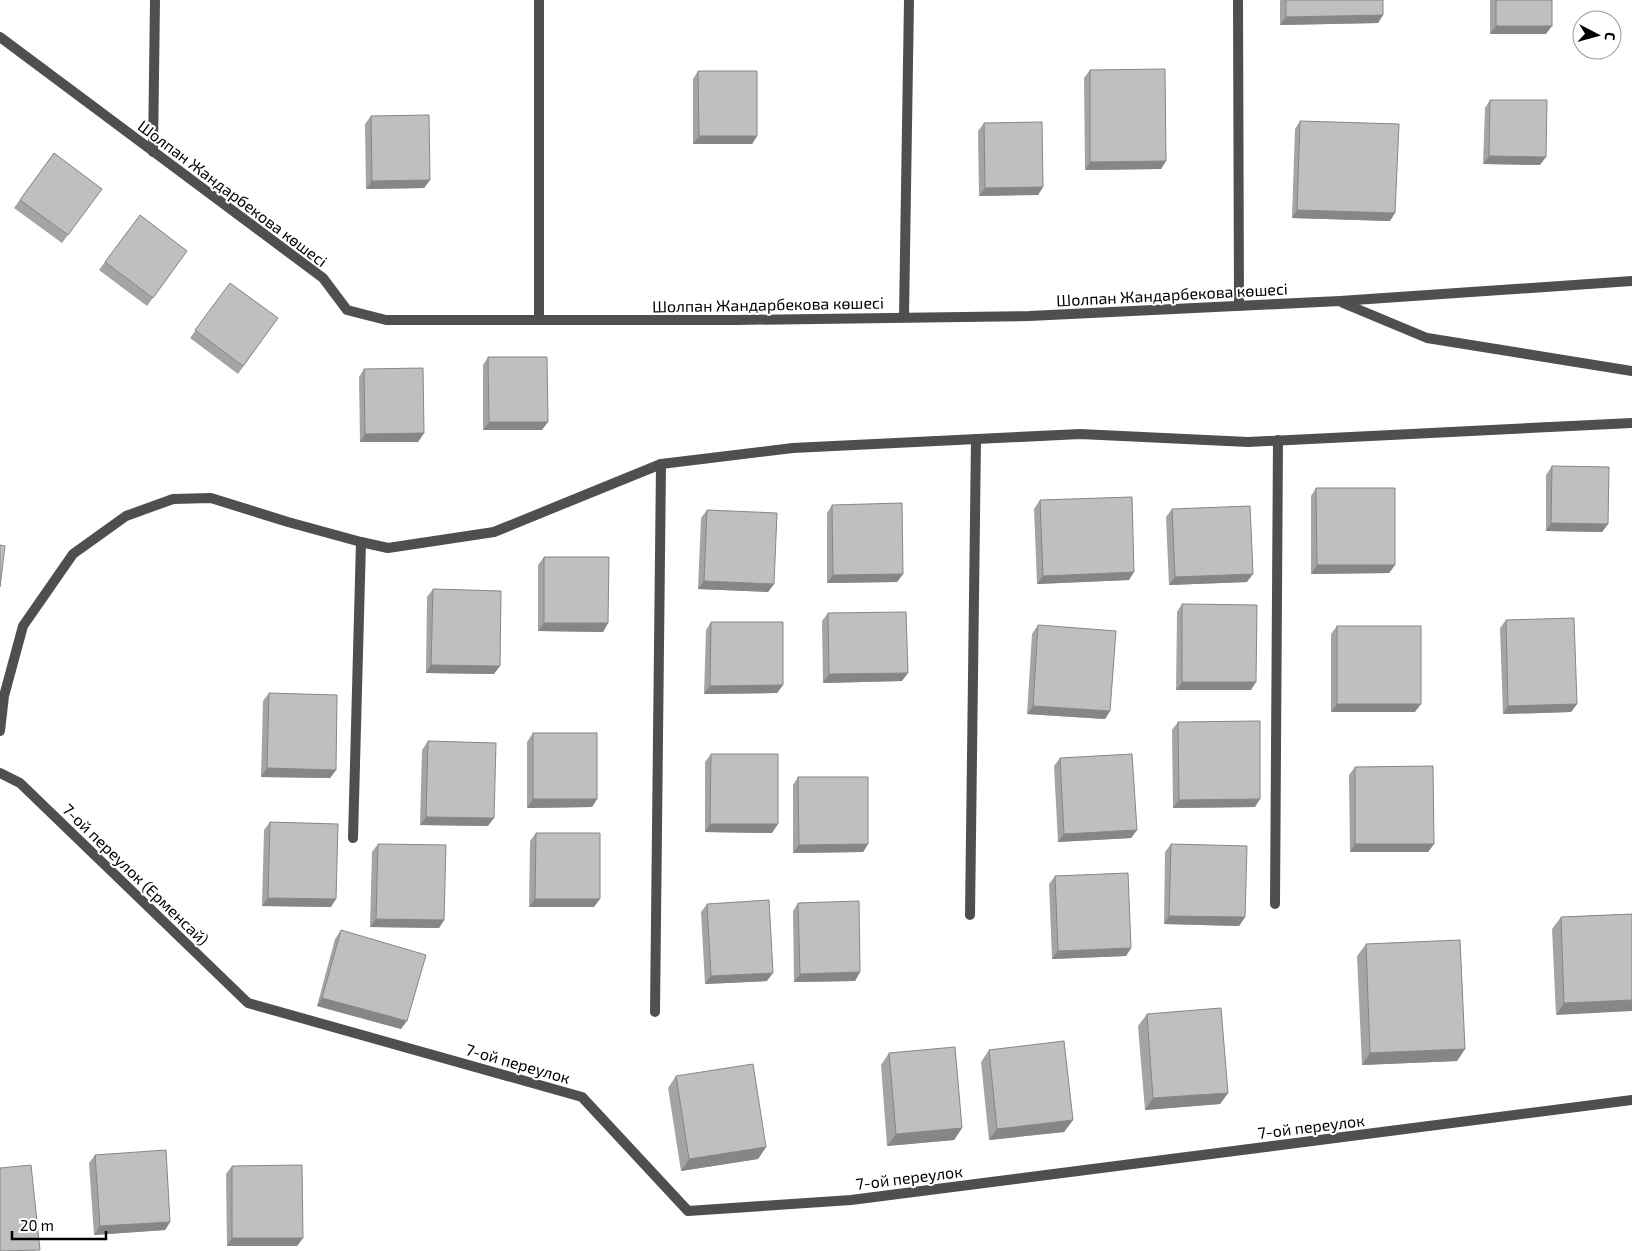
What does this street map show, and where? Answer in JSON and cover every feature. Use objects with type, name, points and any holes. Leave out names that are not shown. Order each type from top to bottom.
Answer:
[{"type":"street","points":[[153,152],[155,0]]},
{"type":"street","points":[[539,0],[539,320]]},
{"type":"street","points":[[904,317],[909,0]]},
{"type":"street","points":[[1238,0],[1239,306]]},
{"type":"street","name":"Шолпан Жандарбекова көшесі","points":[[0,37],[323,278],[348,310],[386,320],[1029,316],[1340,301],[1632,281]]},
{"type":"street","points":[[1340,301],[1427,338],[1632,372]]},
{"type":"street","points":[[0,730],[4,696],[23,626],[73,554],[126,516],[173,499],[211,498],[288,522],[388,548],[494,532],[661,464],[793,448],[1080,434],[1248,442],[1632,423]]},
{"type":"street","points":[[970,915],[976,439]]},
{"type":"street","points":[[1275,904],[1278,440]]},
{"type":"street","points":[[655,1012],[661,464]]},
{"type":"street","points":[[352,838],[361,542]]},
{"type":"street","name":"7-ой переулок (Ерменсай)","points":[[0,773],[20,783],[248,1003]]},
{"type":"street","name":"7-ой переулок","points":[[248,1003],[582,1097],[688,1211],[851,1200],[1632,1100]]},
{"type":"building","points":[[1286,0],[1383,0],[1383,15],[1286,17]]},
{"type":"building","points":[[1496,0],[1552,0],[1552,26],[1496,26]]},
{"type":"building","points":[[1165,69],[1166,161],[1090,162],[1090,70]]},
{"type":"building","points":[[698,71],[757,71],[757,136],[699,136]]},
{"type":"building","points":[[1490,100],[1547,100],[1546,157],[1489,156]]},
{"type":"building","points":[[429,115],[430,180],[372,181],[371,116]]},
{"type":"building","points":[[1300,121],[1399,124],[1395,213],[1297,210]]},
{"type":"building","points":[[1042,122],[1043,187],[985,188],[984,123]]},
{"type":"building","points":[[54,153],[102,189],[68,235],[20,200]]},
{"type":"building","points":[[140,215],[187,251],[153,298],[105,262]]},
{"type":"building","points":[[230,283],[278,318],[243,366],[195,330]]},
{"type":"building","points":[[488,357],[547,357],[548,422],[489,422]]},
{"type":"building","points":[[423,368],[424,433],[365,434],[364,369]]},
{"type":"building","points":[[1552,466],[1609,467],[1608,524],[1551,523]]},
{"type":"building","points":[[1316,488],[1395,488],[1395,565],[1317,565]]},
{"type":"building","points":[[1132,497],[1134,572],[1043,576],[1040,500]]},
{"type":"building","points":[[902,503],[903,574],[833,575],[832,505]]},
{"type":"building","points":[[1250,506],[1253,574],[1175,577],[1172,509]]},
{"type":"building","points":[[707,510],[777,513],[774,584],[704,581]]},
{"type":"building","points":[[0,545],[5,546],[0,587]]},
{"type":"building","points":[[544,557],[609,557],[608,623],[544,623]]},
{"type":"building","points":[[433,589],[501,591],[500,666],[431,665]]},
{"type":"building","points":[[1182,604],[1257,605],[1256,682],[1182,682]]},
{"type":"building","points":[[906,612],[908,673],[829,674],[828,613]]},
{"type":"building","points":[[1574,618],[1577,704],[1508,706],[1506,620]]},
{"type":"building","points":[[711,622],[783,622],[783,685],[710,686]]},
{"type":"building","points":[[1038,625],[1116,631],[1110,711],[1033,706]]},
{"type":"building","points":[[1337,626],[1421,626],[1421,704],[1337,704]]},
{"type":"building","points":[[269,693],[337,695],[336,770],[267,768]]},
{"type":"building","points":[[1260,721],[1260,799],[1179,800],[1178,722]]},
{"type":"building","points":[[533,733],[597,733],[597,799],[533,799]]},
{"type":"building","points":[[428,741],[496,743],[494,818],[426,817]]},
{"type":"building","points":[[711,754],[778,754],[778,824],[710,824]]},
{"type":"building","points":[[1132,754],[1137,830],[1064,834],[1060,758]]},
{"type":"building","points":[[1433,766],[1434,844],[1355,844],[1355,767]]},
{"type":"building","points":[[798,777],[868,777],[868,844],[799,845]]},
{"type":"building","points":[[270,822],[338,824],[336,899],[268,898]]},
{"type":"building","points":[[536,833],[600,833],[600,899],[535,899]]},
{"type":"building","points":[[378,844],[446,845],[444,920],[376,919]]},
{"type":"building","points":[[1171,844],[1247,846],[1245,917],[1169,916]]},
{"type":"building","points":[[1128,873],[1131,948],[1058,951],[1055,876]]},
{"type":"building","points":[[769,900],[773,973],[711,976],[707,904]]},
{"type":"building","points":[[859,901],[860,972],[800,974],[798,903]]},
{"type":"building","points":[[1632,914],[1632,1000],[1564,1003],[1561,917]]},
{"type":"building","points":[[341,930],[426,955],[407,1021],[322,998]]},
{"type":"building","points":[[1460,940],[1465,1049],[1370,1053],[1366,944]]},
{"type":"building","points":[[1221,1008],[1228,1093],[1153,1098],[1147,1014]]},
{"type":"building","points":[[1064,1041],[1073,1120],[997,1129],[989,1050]]},
{"type":"building","points":[[955,1047],[962,1128],[896,1134],[889,1053]]},
{"type":"building","points":[[753,1064],[766,1147],[689,1159],[676,1076]]},
{"type":"building","points":[[166,1150],[170,1222],[100,1226],[95,1155]]},
{"type":"building","points":[[31,1165],[40,1250],[0,1251],[0,1168]]},
{"type":"building","points":[[302,1165],[303,1238],[232,1238],[232,1166]]}]
